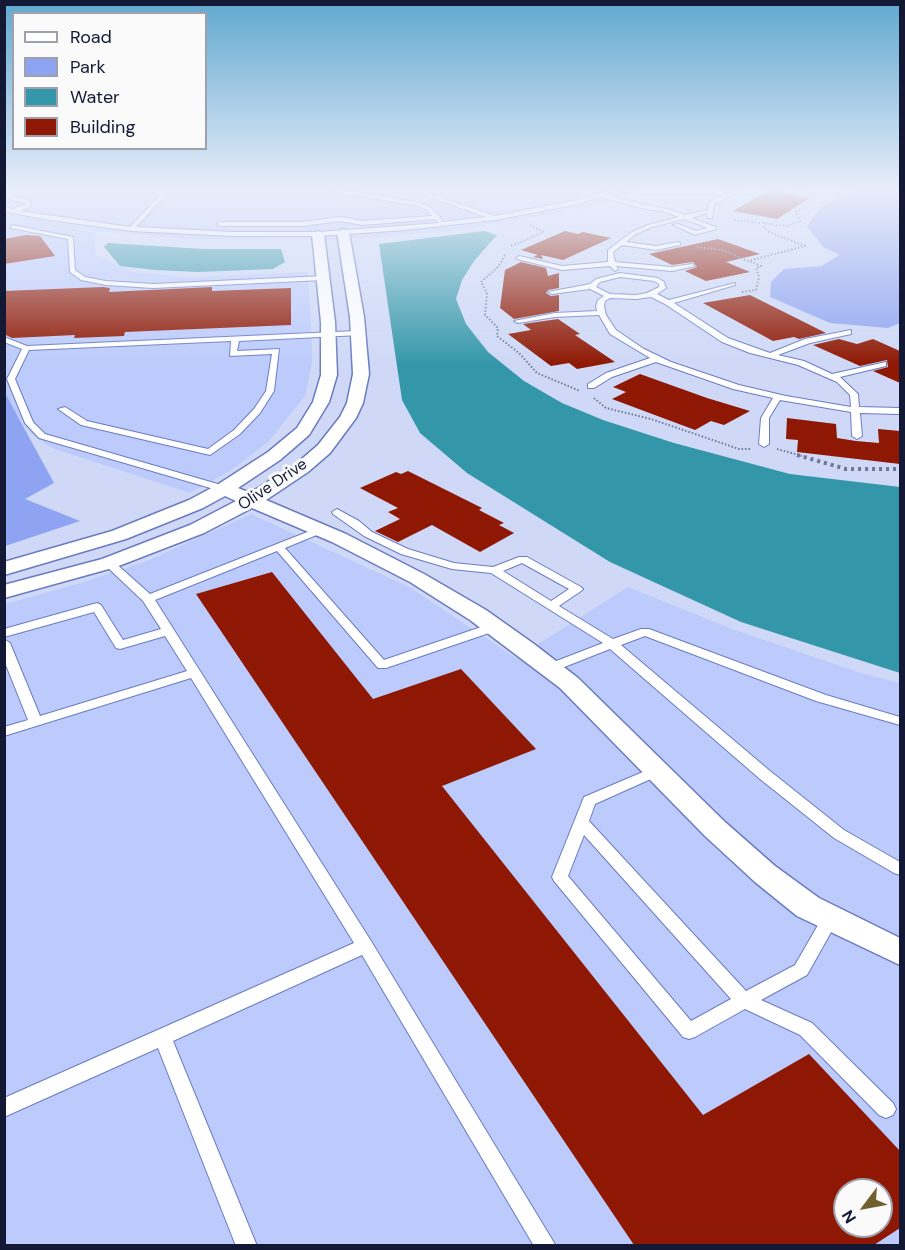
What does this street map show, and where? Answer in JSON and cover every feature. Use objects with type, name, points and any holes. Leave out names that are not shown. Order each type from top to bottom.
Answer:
[{"type":"street","name":"Olive Drive","points":[[4,569],[148,525],[224,489],[274,456],[303,431],[323,396],[328,375],[328,334],[320,248]]},
{"type":"street","name":"Olive Drive","points":[[4,592],[109,563],[197,529],[252,501],[302,468],[339,433],[355,404],[361,374],[346,248]]},
{"type":"street","points":[[224,489],[320,530],[417,578],[494,627],[569,683],[715,829],[765,874],[808,907],[900,952]]},
{"type":"lane","points":[[71,248],[72,272],[83,279],[106,283],[153,286],[324,278]]},
{"type":"lane","points":[[613,248],[610,251],[612,264],[620,275]]},
{"type":"lane","points":[[519,258],[562,268],[612,264],[672,269],[692,266]]},
{"type":"lane","points":[[552,292],[593,286],[598,280],[620,275],[656,279],[662,283],[663,288],[652,294],[636,297],[609,296],[599,292],[593,286]]},
{"type":"lane","points":[[668,302],[733,284]]},
{"type":"lane","points":[[652,294],[725,340],[801,363],[833,376],[854,394],[857,436]]},
{"type":"lane","points":[[609,296],[602,300],[600,306],[601,314],[613,332],[640,351],[698,376],[778,398],[855,410],[900,411]]},
{"type":"lane","points":[[518,321],[555,315],[601,314]]},
{"type":"lane","points":[[771,355],[808,341],[848,332]]},
{"type":"lane","points":[[4,339],[26,348],[357,333]]},
{"type":"lane","points":[[62,409],[84,423],[210,452],[237,432],[257,411],[270,391],[276,351],[233,354],[235,338]]},
{"type":"lane","points":[[26,348],[11,379],[29,423],[42,436],[224,489]]},
{"type":"lane","points":[[591,386],[609,375],[656,359]]},
{"type":"lane","points":[[833,376],[883,364]]},
{"type":"lane","points":[[4,370],[16,369]]},
{"type":"lane","points":[[765,447],[765,418],[778,398]]},
{"type":"lane","points":[[337,512],[368,534],[405,552],[452,566],[494,570],[523,559],[577,589],[551,606]]},
{"type":"lane","points":[[148,599],[320,530]]},
{"type":"lane","points":[[279,547],[382,665],[494,627]]},
{"type":"lane","points":[[109,563],[148,599],[365,946],[546,1245]]},
{"type":"lane","points":[[494,570],[612,644],[765,775],[839,834],[900,869]]},
{"type":"lane","points":[[4,633],[97,607],[120,645],[168,631]]},
{"type":"lane","points":[[550,668],[645,632],[821,698],[900,721]]},
{"type":"lane","points":[[4,642],[36,722]]},
{"type":"lane","points":[[4,732],[195,673]]},
{"type":"lane","points":[[657,771],[589,801],[560,877],[689,1031],[801,970],[831,918]]},
{"type":"lane","points":[[581,822],[744,1001],[806,1029],[886,1109]]},
{"type":"lane","points":[[4,1108],[365,946]]},
{"type":"lane","points":[[163,1038],[247,1245]]},
{"type":"path","points":[[510,248],[500,266],[481,282],[487,293],[485,315],[498,327],[497,336],[519,353],[537,373],[583,393]]},
{"type":"path","points":[[708,248],[722,250],[761,266],[756,268],[759,277],[756,290],[735,293]]},
{"type":"path","points":[[748,261],[796,248]]},
{"type":"path","points":[[592,396],[606,408],[651,419],[739,449],[765,447],[781,449],[846,469],[900,469]]},
{"type":"shaded area","points":[[5,248],[95,248],[95,255],[132,272],[188,277],[308,272],[312,363],[305,396],[269,441],[233,469],[190,493],[52,448],[31,434],[5,399]]},
{"type":"shaded area","points":[[251,514],[411,588],[516,658],[628,587],[732,629],[861,673],[900,683],[900,1245],[5,1246],[5,604],[84,582],[147,561]]},
{"type":"green space","points":[[826,248],[900,248],[900,323],[888,328],[830,323],[770,297],[771,282],[784,269],[821,266],[840,255]]},
{"type":"green space","points":[[5,393],[54,483],[25,499],[80,521],[5,546]]},
{"type":"water","points":[[105,248],[281,249],[285,262],[273,269],[198,272],[120,266]]},
{"type":"water","points":[[380,248],[485,248],[462,280],[456,299],[466,324],[488,352],[524,381],[562,403],[603,420],[674,443],[790,474],[900,487],[900,673],[741,622],[610,562],[467,473],[420,433],[402,400]]},
{"type":"building","points":[[4,248],[49,248],[55,256],[4,264]]},
{"type":"building","points":[[588,248],[563,260],[541,255],[543,259],[533,257],[538,255],[521,250]]},
{"type":"building","points":[[675,248],[744,248],[760,254],[726,262],[750,272],[706,281],[685,271],[697,267],[693,262],[672,265],[649,254]]},
{"type":"building","points":[[521,262],[546,268],[548,276],[559,273],[559,288],[548,290],[546,293],[551,296],[559,295],[559,311],[514,319],[500,308],[505,270]]},
{"type":"building","points":[[212,287],[212,291],[291,288],[291,325],[125,332],[124,336],[74,338],[75,335],[12,338],[4,334],[4,291],[110,288],[109,292]]},
{"type":"building","points":[[750,295],[826,333],[799,339],[794,337],[773,341],[703,303]]},
{"type":"building","points":[[558,319],[580,334],[575,335],[615,362],[577,369],[569,363],[551,366],[508,334],[531,330],[523,324]]},
{"type":"building","points":[[839,339],[857,344],[873,339],[900,351],[900,383],[873,371],[888,367],[887,360],[860,366],[813,345]]},
{"type":"building","points":[[640,374],[750,411],[724,425],[711,421],[695,430],[612,399],[626,392],[613,387]]},
{"type":"building","points":[[787,418],[836,424],[837,438],[856,441],[879,443],[878,429],[900,431],[900,464],[797,452],[798,440],[786,439]]},
{"type":"building","points":[[408,471],[482,508],[479,510],[504,523],[499,525],[514,533],[480,552],[432,525],[398,542],[375,531],[400,519],[388,512],[398,508],[360,488],[396,472],[401,474]]},
{"type":"building","points":[[272,572],[373,699],[461,669],[536,749],[442,786],[703,1115],[809,1054],[900,1151],[900,1228],[893,1233],[893,1178],[833,1178],[833,1238],[885,1238],[874,1245],[634,1245],[196,594]]}]
